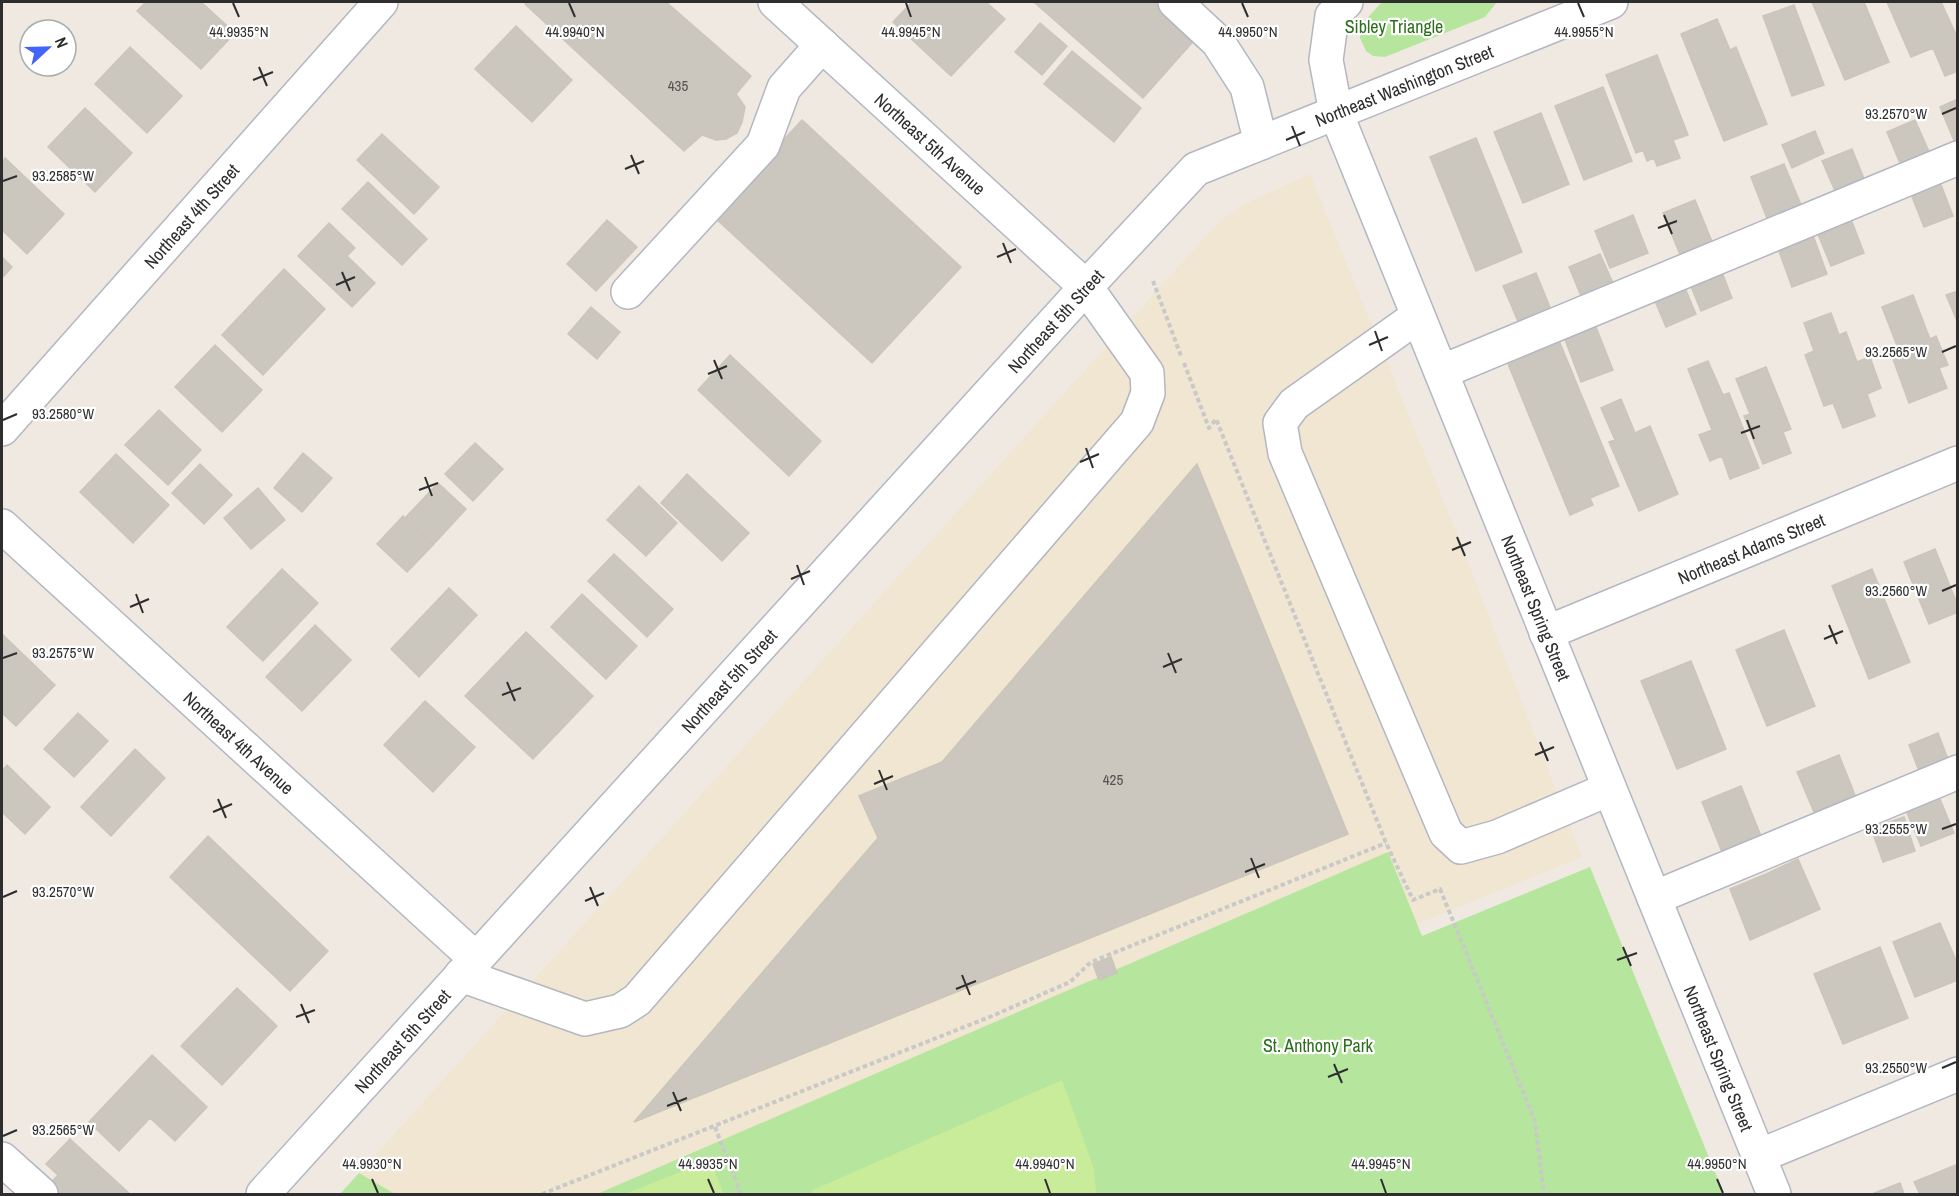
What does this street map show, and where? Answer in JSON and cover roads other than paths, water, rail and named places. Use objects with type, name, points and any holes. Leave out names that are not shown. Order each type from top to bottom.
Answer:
[{"type":"street","name":"Northeast 4th Street","points":[[2,429],[381,2]]},
{"type":"street","name":"Northeast 5th Avenue","points":[[468,967],[585,1019],[620,1011],[637,1000],[1137,422],[1148,393],[1147,373],[1086,287],[777,2]]},
{"type":"street","points":[[1175,2],[1218,42],[1247,87],[1261,143]]},
{"type":"street","name":"Northeast Washington Street","points":[[1196,170],[1336,113],[1587,5]]},
{"type":"street","name":"Northeast Spring Street","points":[[1339,9],[1326,60],[1336,113],[1774,1194]]},
{"type":"street","points":[[628,292],[763,145],[784,88],[822,45]]},
{"type":"street","points":[[1441,372],[1958,158]]},
{"type":"street","name":"Northeast 5th Street","points":[[263,1194],[1086,287],[1196,170]]},
{"type":"street","points":[[1418,316],[1294,404],[1280,423],[1285,453],[1446,833],[1461,847],[1497,837],[1609,789]]},
{"type":"street","name":"Northeast Adams Street","points":[[1546,633],[1958,463]]},
{"type":"street","name":"Northeast 4th Avenue","points":[[2,526],[468,967]]},
{"type":"street","points":[[1654,898],[1958,772]]},
{"type":"street","points":[[1759,1156],[1958,1074]]},
{"type":"street","points":[[2,1159],[41,1194]]},
{"type":"park label","name":"Sibley Triangle","points":[[1394,26]]},
{"type":"park label","name":"St. Anthony Park","points":[[1318,1045]]}]
